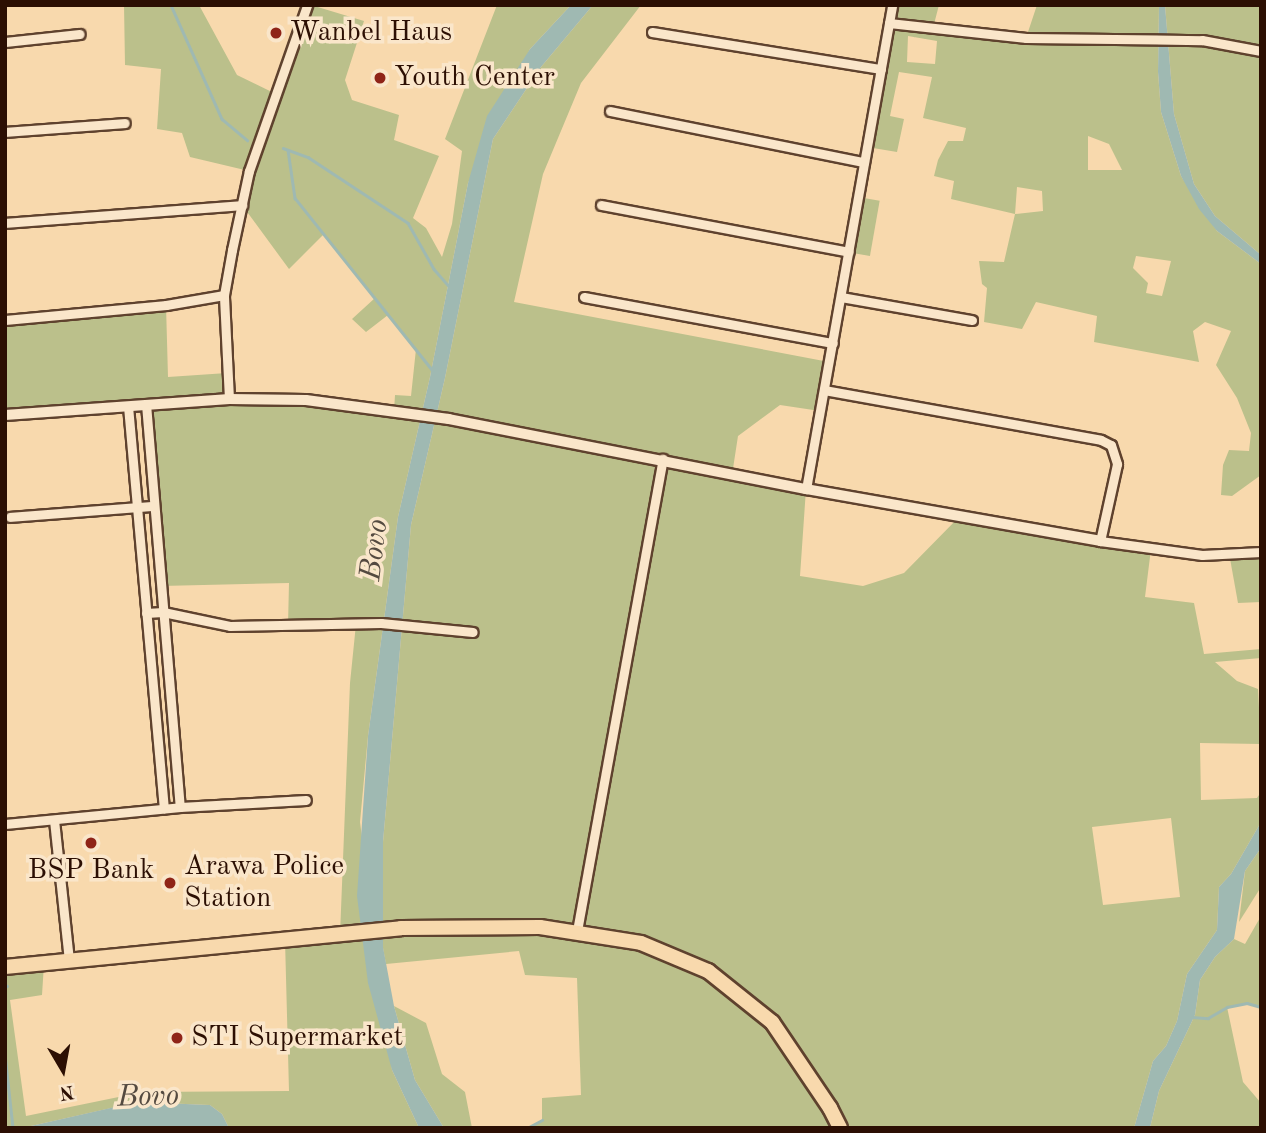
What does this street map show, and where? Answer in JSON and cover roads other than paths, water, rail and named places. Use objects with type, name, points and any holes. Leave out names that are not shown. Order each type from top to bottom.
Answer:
[{"type":"main road","points":[[5,967],[401,928],[540,927],[641,943],[708,971],[772,1022],[830,1108],[840,1128]]},
{"type":"street","points":[[229,400],[224,295],[249,171],[307,5]]},
{"type":"street","points":[[806,489],[892,5]]},
{"type":"street","points":[[889,23],[1026,38],[1202,40],[1261,51]]},
{"type":"street","points":[[652,32],[881,69]]},
{"type":"street","points":[[5,42],[80,34]]},
{"type":"street","points":[[610,111],[864,162]]},
{"type":"street","points":[[5,132],[125,122]]},
{"type":"street","points":[[5,223],[242,205]]},
{"type":"street","points":[[601,205],[849,252]]},
{"type":"street","points":[[5,320],[166,305],[224,295]]},
{"type":"street","points":[[584,297],[833,343]]},
{"type":"street","points":[[841,297],[972,320]]},
{"type":"street","points":[[824,390],[1036,426],[1089,437],[1111,445],[1117,464],[1100,541]]},
{"type":"street","points":[[5,415],[146,404],[306,400],[449,419],[806,489],[1100,541],[1202,555],[1261,552]]},
{"type":"street","points":[[146,404],[180,807]]},
{"type":"street","points":[[128,405],[164,808]]},
{"type":"street","points":[[577,931],[663,459]]},
{"type":"street","points":[[10,517],[154,506]]},
{"type":"street","points":[[146,612],[163,612],[230,626],[381,623],[473,632]]},
{"type":"street","points":[[5,824],[164,808],[306,800]]},
{"type":"street","points":[[54,820],[69,961]]},
{"type":"water","points":[[571,5],[593,5],[541,67],[493,139],[445,378],[411,525],[383,842],[383,947],[394,1006],[415,1080],[444,1128],[419,1128],[392,1070],[368,983],[357,896],[368,736],[398,517],[430,377],[468,183],[487,116],[530,49]]},
{"type":"water","points":[[1159,5],[1165,5],[1174,114],[1194,184],[1215,216],[1261,255],[1261,264],[1217,231],[1199,209],[1181,176],[1161,112],[1158,72]]},
{"type":"water","points":[[1261,822],[1261,848],[1245,871],[1234,939],[1215,957],[1200,980],[1195,1015],[1159,1091],[1150,1128],[1134,1128],[1153,1061],[1166,1046],[1177,1021],[1187,974],[1217,930],[1219,887],[1231,874]]},
{"type":"water","points":[[137,1102],[210,1105],[222,1114],[229,1128],[22,1128]]},
{"type":"waterway","points":[[171,5],[222,119],[247,140]]},
{"type":"waterway","points":[[283,148],[308,157],[408,223],[434,269],[448,285]]},
{"type":"waterway","points":[[288,150],[295,198],[433,371]]},
{"type":"waterway","points":[[1192,1017],[1208,1018],[1227,1007],[1247,1003],[1261,1007]]},
{"type":"waterway","points":[[5,1054],[13,1128]]},
{"type":"waterway","points":[[527,1128],[542,1120]]},
{"type":"place","name":"Wanbel Haus","points":[[276,33]]},
{"type":"place","name":"Youth Center","points":[[380,78]]},
{"type":"place","name":"BSP Bank","points":[[91,843]]},
{"type":"place","name":"Arawa Police Station","points":[[170,883]]},
{"type":"place","name":"STI Supermarket","points":[[177,1038]]},
{"type":"water label","name":"Bovo","points":[[375,550]]},
{"type":"water label","name":"Bovo","points":[[148,1097]]}]
